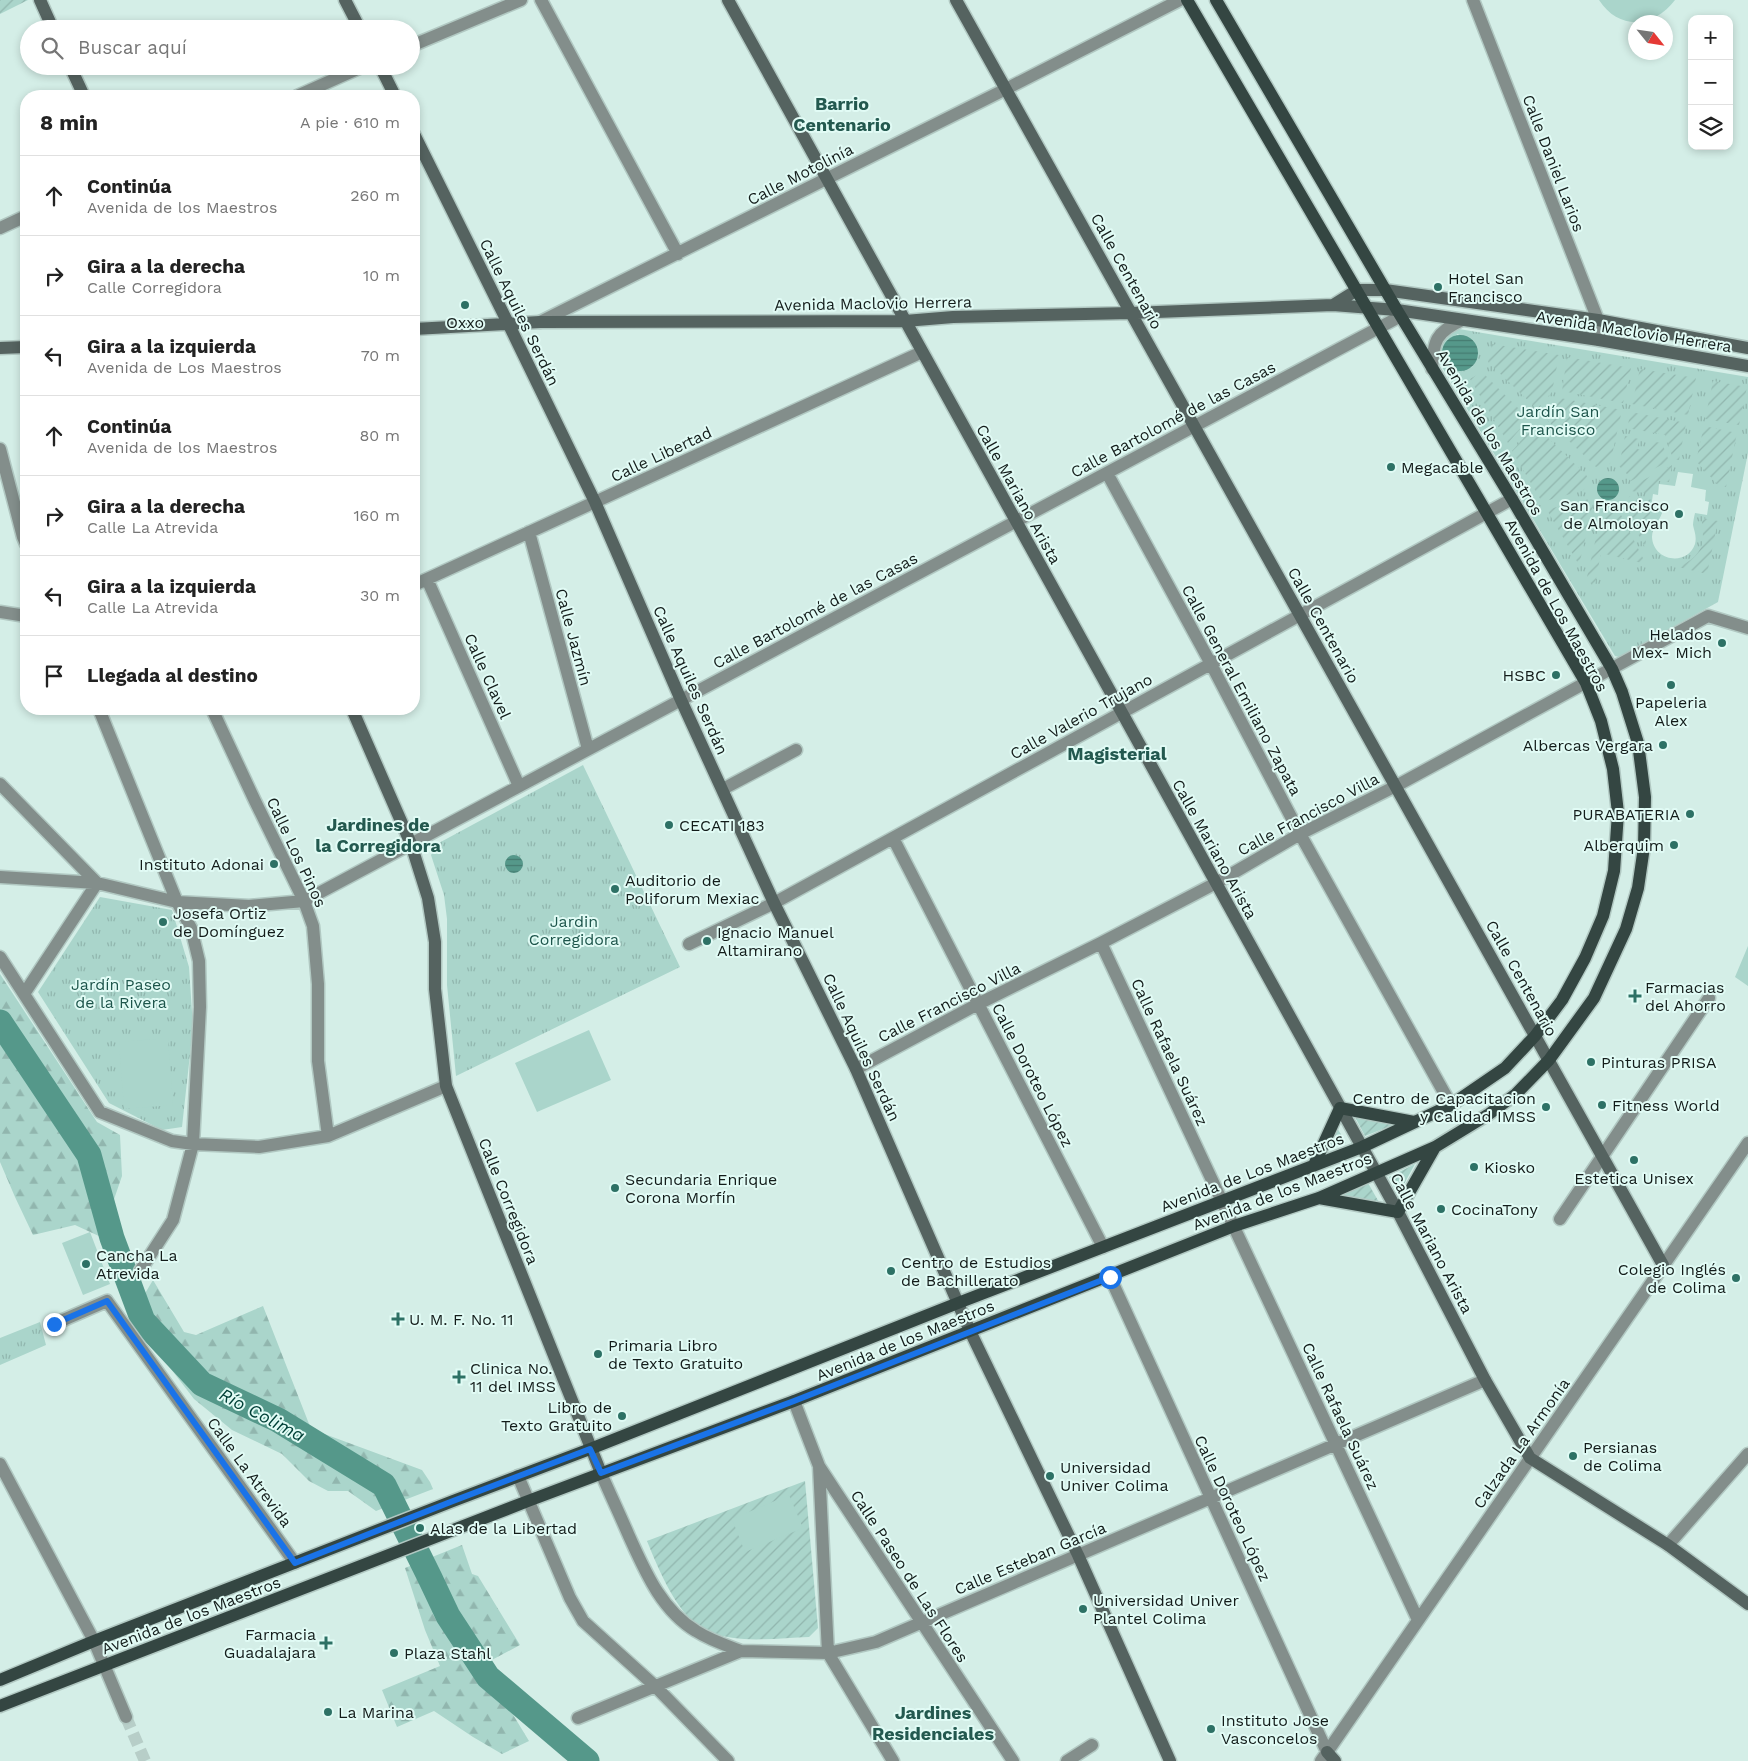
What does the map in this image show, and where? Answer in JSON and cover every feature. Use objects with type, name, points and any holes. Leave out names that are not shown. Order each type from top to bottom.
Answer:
[{"type":"main road","name":"Avenida de los Maestros","points":[[1187,0],[1487,514]]},
{"type":"main road","name":"Avenida de los Maestros","points":[[0,1706],[528,1501],[794,1401],[1110,1277],[1234,1226],[1319,1198],[1435,1147],[1489,1114],[1516,1094],[1549,1060],[1594,998],[1626,929],[1638,888],[1644,846],[1646,797],[1638,743],[1622,692],[1612,668],[1432,369],[1216,0]]},
{"type":"main road","name":"Avenida de Los Maestros","points":[[453,1501],[1362,1147],[1451,1106],[1505,1068],[1535,1036],[1562,1000],[1585,958],[1603,916],[1614,871],[1618,813],[1613,769],[1601,721],[1586,683],[1487,514]]},
{"type":"main road","points":[[1314,1165],[1340,1108],[1414,1122]]},
{"type":"main road","points":[[1319,1198],[1398,1212],[1435,1147]]},
{"type":"main road","name":"Avenida de los Maestros","points":[[0,1680],[94,1641],[453,1501]]},
{"type":"street","points":[[40,0],[49,20]]},
{"type":"street","points":[[345,0],[355,20]]},
{"type":"street","points":[[420,42],[521,0]]},
{"type":"street","points":[[541,0],[678,254]]},
{"type":"street","name":"Calle Mariano Arista","points":[[728,0],[1398,1212],[1485,1380],[1530,1458],[1668,1545],[1748,1604]]},
{"type":"street","name":"Calle Centenario","points":[[956,0],[1663,1266]]},
{"type":"street","name":"Calle Motolinía","points":[[540,322],[1180,0]]},
{"type":"street","name":"Calle Daniel Larios","points":[[1473,0],[1598,320],[1600,340]]},
{"type":"street","points":[[74,75],[81,90]]},
{"type":"street","points":[[310,90],[344,75]]},
{"type":"street","points":[[384,75],[392,90]]},
{"type":"street","name":"Calle Aquiles Serdán","points":[[420,146],[595,502],[681,700],[774,903],[856,1069],[970,1331],[1078,1555],[1170,1761]]},
{"type":"street","points":[[0,228],[20,219]]},
{"type":"street","points":[[1332,305],[1357,290]]},
{"type":"street","name":"Avenida Maclovio Herrera","points":[[1357,290],[1386,290],[1598,320],[1748,348]]},
{"type":"street","name":"Avenida Maclovio Herrera","points":[[420,329],[540,322],[905,321],[953,317],[1131,313],[1332,305],[1366,307],[1600,340],[1748,366]]},
{"type":"street","name":"Calle Bartolomé de las Casas","points":[[0,877],[97,883],[177,902],[249,906],[304,900],[1378,328],[1399,313]]},
{"type":"street","points":[[1432,369],[1434,343],[1441,332],[1462,320]]},
{"type":"street","points":[[0,348],[20,347]]},
{"type":"street","name":"Calle Libertad","points":[[420,582],[922,352]]},
{"type":"street","points":[[0,449],[20,526]]},
{"type":"street","name":"Calle General Emiliano Zapata","points":[[1107,473],[1211,664],[1300,834],[1451,1106]]},
{"type":"street","name":"Calle Valerio Trujano","points":[[689,944],[774,903],[1512,500]]},
{"type":"street","name":"Calle Jazmín","points":[[529,532],[588,749]]},
{"type":"street","name":"Calle Clavel","points":[[427,579],[519,786]]},
{"type":"street","points":[[0,612],[20,615]]},
{"type":"street","name":"Calle Francisco Villa","points":[[856,1069],[978,1004],[1216,883],[1300,834],[1396,786],[1708,616],[1748,628]]},
{"type":"street","points":[[101,715],[177,902],[191,928],[199,961],[200,1008],[193,1144],[173,1220],[140,1271]]},
{"type":"street","name":"Calle Los Pinos","points":[[215,715],[304,900],[313,926],[318,984],[318,1061],[328,1136]]},
{"type":"street","name":"Calle Corregidora","points":[[355,715],[411,844],[428,898],[433,934],[435,989],[446,1086],[590,1449],[650,1581],[664,1602],[694,1631],[741,1651]]},
{"type":"street","points":[[723,790],[796,750]]},
{"type":"street","points":[[0,784],[97,883],[24,994]]},
{"type":"street","name":"Calle Doroteo López","points":[[893,838],[1103,1247]]},
{"type":"street","name":"Calle Rafaela Suárez","points":[[1101,943],[1418,1620]]},
{"type":"street","points":[[0,957],[100,1112],[172,1141],[193,1144],[259,1147],[328,1136],[446,1086]]},
{"type":"street","points":[[1560,1219],[1709,998]]},
{"type":"street","name":"Calzada La Armonía","points":[[1328,1758],[1418,1620],[1748,1143]]},
{"type":"street","name":"Calle Doroteo López","points":[[1110,1277],[1328,1758]]},
{"type":"street","name":"Calle La Atrevida","points":[[54,1324],[107,1301],[295,1563]]},
{"type":"street","name":"Calle Esteban García","points":[[578,1718],[741,1651],[828,1653],[876,1642],[1485,1380]]},
{"type":"street","name":"Calle Paseo de Las Flores","points":[[794,1401],[819,1466],[1013,1761]]},
{"type":"street","points":[[1668,1545],[1748,1454]]},
{"type":"street","points":[[0,1464],[94,1641],[126,1716]]},
{"type":"street","points":[[819,1466],[828,1653],[893,1761]]},
{"type":"street","points":[[518,1476],[570,1598],[583,1621],[655,1686],[728,1761]]},
{"type":"street","points":[[1068,1761],[1092,1745]]},
{"type":"green space","points":[[0,0],[28,0],[0,14]]},
{"type":"green space","points":[[1599,0],[1675,0],[1658,15],[1628,15],[1628,21],[1616,17]]},
{"type":"green space","name":"Jardín San Francisco","points":[[1453,328],[1748,377],[1748,453],[1718,602],[1619,657],[1615,656],[1436,357],[1438,346]],"holes":[[[1458,334],[1478,356],[1472,367],[1460,371],[1447,340]],[[1678,472],[1693,474],[1691,487],[1706,490],[1705,501],[1709,502],[1707,515],[1695,513],[1693,525],[1696,541],[1691,551],[1685,556],[1671,558],[1664,556],[1654,545],[1652,533],[1663,509],[1651,507],[1653,494],[1658,495],[1659,484],[1675,486]]]},
{"type":"green space","points":[[1492,344],[1559,355],[1552,392],[1537,409],[1488,362]]},
{"type":"green space","points":[[1567,357],[1631,368],[1623,403],[1562,391]]},
{"type":"green space","points":[[1640,369],[1696,378],[1688,415],[1632,404]]},
{"type":"green space","points":[[1482,372],[1529,419],[1508,443],[1470,379]]},
{"type":"green space","points":[[1713,381],[1747,387],[1739,425],[1705,419]]},
{"type":"green space","points":[[1560,398],[1622,410],[1610,464],[1596,467],[1543,416]]},
{"type":"green space","points":[[1631,412],[1686,423],[1679,460],[1673,459],[1665,435],[1627,428]]},
{"type":"green space","points":[[1535,425],[1587,476],[1584,490],[1542,502],[1512,451]]},
{"type":"green space","points":[[1704,426],[1737,433],[1726,487],[1718,485],[1696,461]]},
{"type":"green space","points":[[1625,436],[1639,439],[1637,449],[1647,451],[1649,441],[1662,443],[1669,461],[1631,481],[1619,466]]},
{"type":"green space","points":[[1672,465],[1669,482],[1659,481],[1657,492],[1653,491],[1652,494],[1631,491],[1632,486]]},
{"type":"green space","points":[[1630,496],[1652,500],[1645,547],[1623,506]]},
{"type":"green space","points":[[1586,498],[1593,506],[1579,565],[1547,510]]},
{"type":"green space","points":[[1618,509],[1646,564],[1601,553],[1594,589],[1587,577],[1602,511]]},
{"type":"green space","points":[[1702,518],[1718,521],[1707,574],[1678,567],[1691,560],[1700,549],[1703,539]]},
{"type":"green space","name":"Jardin Corregidora","points":[[583,765],[680,967],[456,1076],[447,985],[447,919],[444,895],[431,855],[437,844]]},
{"type":"green space","name":"Jardín Paseo de la Rivera","points":[[100,897],[172,910],[189,967],[193,1027],[182,1127],[162,1130],[109,1103],[38,992]]},
{"type":"green space","points":[[1748,946],[1748,986],[1735,977]]},
{"type":"green space","points":[[0,974],[97,1122],[120,1135],[122,1176],[101,1237],[75,1225],[33,1235],[0,1162]]},
{"type":"green space","points":[[589,1030],[611,1080],[537,1112],[515,1063]]},
{"type":"green space","points":[[168,1038],[173,1105],[124,1109],[119,1042]]},
{"type":"green space","points":[[1355,1117],[1393,1125],[1365,1136]]},
{"type":"green space","points":[[1336,1126],[1346,1143],[1323,1152]]},
{"type":"green space","points":[[1415,1164],[1398,1195],[1389,1177]]},
{"type":"green space","points":[[1368,1183],[1380,1204],[1338,1196]]},
{"type":"green space","name":"Cancha La Atrevida","points":[[90,1232],[110,1284],[83,1295],[62,1243]]},
{"type":"green space","points":[[153,1280],[184,1332],[196,1335],[263,1306],[311,1429],[422,1470],[433,1489],[376,1511],[348,1491],[328,1491],[309,1481],[282,1454],[232,1430],[194,1399],[131,1317]]},
{"type":"green space","points":[[40,1322],[46,1345],[0,1365],[0,1338]]},
{"type":"green space","points":[[805,1481],[818,1628],[809,1637],[746,1639],[721,1636],[698,1626],[688,1617],[671,1592],[647,1541]]},
{"type":"green space","points":[[789,1495],[803,1528],[745,1552],[732,1519]]},
{"type":"green space","points":[[462,1545],[472,1574],[478,1576],[520,1645],[475,1669],[512,1713],[529,1741],[502,1754],[434,1711],[397,1727],[382,1690],[440,1666],[425,1630],[405,1568]]},
{"type":"shaded area","points":[[1460,335],[1467,336],[1473,340],[1477,346],[1477,360],[1473,366],[1467,370],[1460,371],[1453,370],[1447,366],[1443,360],[1442,353],[1443,346],[1447,340],[1453,336]]},
{"type":"shaded area","points":[[1608,478],[1616,481],[1619,489],[1616,497],[1608,500],[1600,497],[1597,489],[1600,481]]},
{"type":"shaded area","points":[[514,855],[520,858],[523,864],[520,870],[514,873],[508,870],[505,864],[508,858]]},
{"type":"waterway","name":"Río Colima","points":[[0,1022],[89,1155],[112,1238],[143,1321],[202,1384],[278,1420],[384,1485],[448,1616],[488,1677],[587,1761]]},
{"type":"tunnel","points":[[126,1717],[145,1761]]},
{"type":"place","name":"Hotel San Francisco","points":[[1438,287]]},
{"type":"place","name":"Oxxo","points":[[465,305]]},
{"type":"place","name":"Megacable","points":[[1391,467]]},
{"type":"place","name":"San Francisco de Almoloyan","points":[[1679,514]]},
{"type":"place","name":"Helados Mex- Mich","points":[[1722,643]]},
{"type":"place","name":"HSBC","points":[[1556,675]]},
{"type":"place","name":"Papeleria Alex","points":[[1671,685]]},
{"type":"place","name":"Albercas Vergara","points":[[1663,745]]},
{"type":"place","name":"PURABATERIA","points":[[1690,814]]},
{"type":"place","name":"CECATI 183","points":[[669,825]]},
{"type":"place","name":"Alberquim","points":[[1674,845]]},
{"type":"place","name":"Instituto Adonai","points":[[274,864]]},
{"type":"place","name":"Auditorio de Poliforum Mexiac","points":[[615,889]]},
{"type":"place","name":"Josefa Ortiz de Domínguez","points":[[163,922]]},
{"type":"place","name":"Ignacio Manuel Altamirano","points":[[707,941]]},
{"type":"place","name":"Farmacias del Ahorro","points":[[1635,996]]},
{"type":"place","name":"Pinturas PRISA","points":[[1591,1062]]},
{"type":"place","name":"Fitness World","points":[[1602,1105]]},
{"type":"place","name":"Centro de Capacitacion y Calidad IMSS","points":[[1546,1107]]},
{"type":"place","name":"Estetica Unisex","points":[[1634,1160]]},
{"type":"place","name":"Kiosko","points":[[1474,1167]]},
{"type":"place","name":"Secundaria Enrique Corona Morfín","points":[[615,1188]]},
{"type":"place","name":"CocinaTony","points":[[1441,1209]]},
{"type":"place","name":"Cancha La Atrevida","points":[[86,1264]]},
{"type":"place","name":"Centro de Estudios de Bachillerato","points":[[891,1271]]},
{"type":"place","name":"Colegio Inglés de Colima","points":[[1736,1278]]},
{"type":"place","name":"U. M. F. No. 11","points":[[398,1319]]},
{"type":"place","name":"Primaria Libro de Texto Gratuito","points":[[598,1354]]},
{"type":"place","name":"Clinica No. 11 del IMSS","points":[[459,1377]]},
{"type":"place","name":"Libro de Texto Gratuito","points":[[622,1416]]},
{"type":"place","name":"Persianas de Colima","points":[[1573,1456]]},
{"type":"place","name":"Universidad Univer Colima","points":[[1050,1476]]},
{"type":"place","name":"Alas de la Libertad","points":[[420,1528]]},
{"type":"place","name":"Universidad Univer Plantel Colima","points":[[1083,1609]]},
{"type":"place","name":"Farmacia Guadalajara","points":[[326,1643]]},
{"type":"place","name":"Plaza Stahl","points":[[394,1653]]},
{"type":"place","name":"La Marina","points":[[328,1712]]},
{"type":"place","name":"Instituto Jose Vasconcelos","points":[[1211,1729]]},
{"type":"district","name":"Barrio Centenario","points":[[842,114]]},
{"type":"district","name":"Magisterial","points":[[1117,754]]},
{"type":"district","name":"Jardines de la Corregidora","points":[[378,835]]},
{"type":"district","name":"Jardines Residenciales","points":[[933,1724]]},
{"type":"route","points":[[54,1324],[107,1301],[295,1563],[590,1449],[601,1473],[794,1401],[1110,1277]]}]
